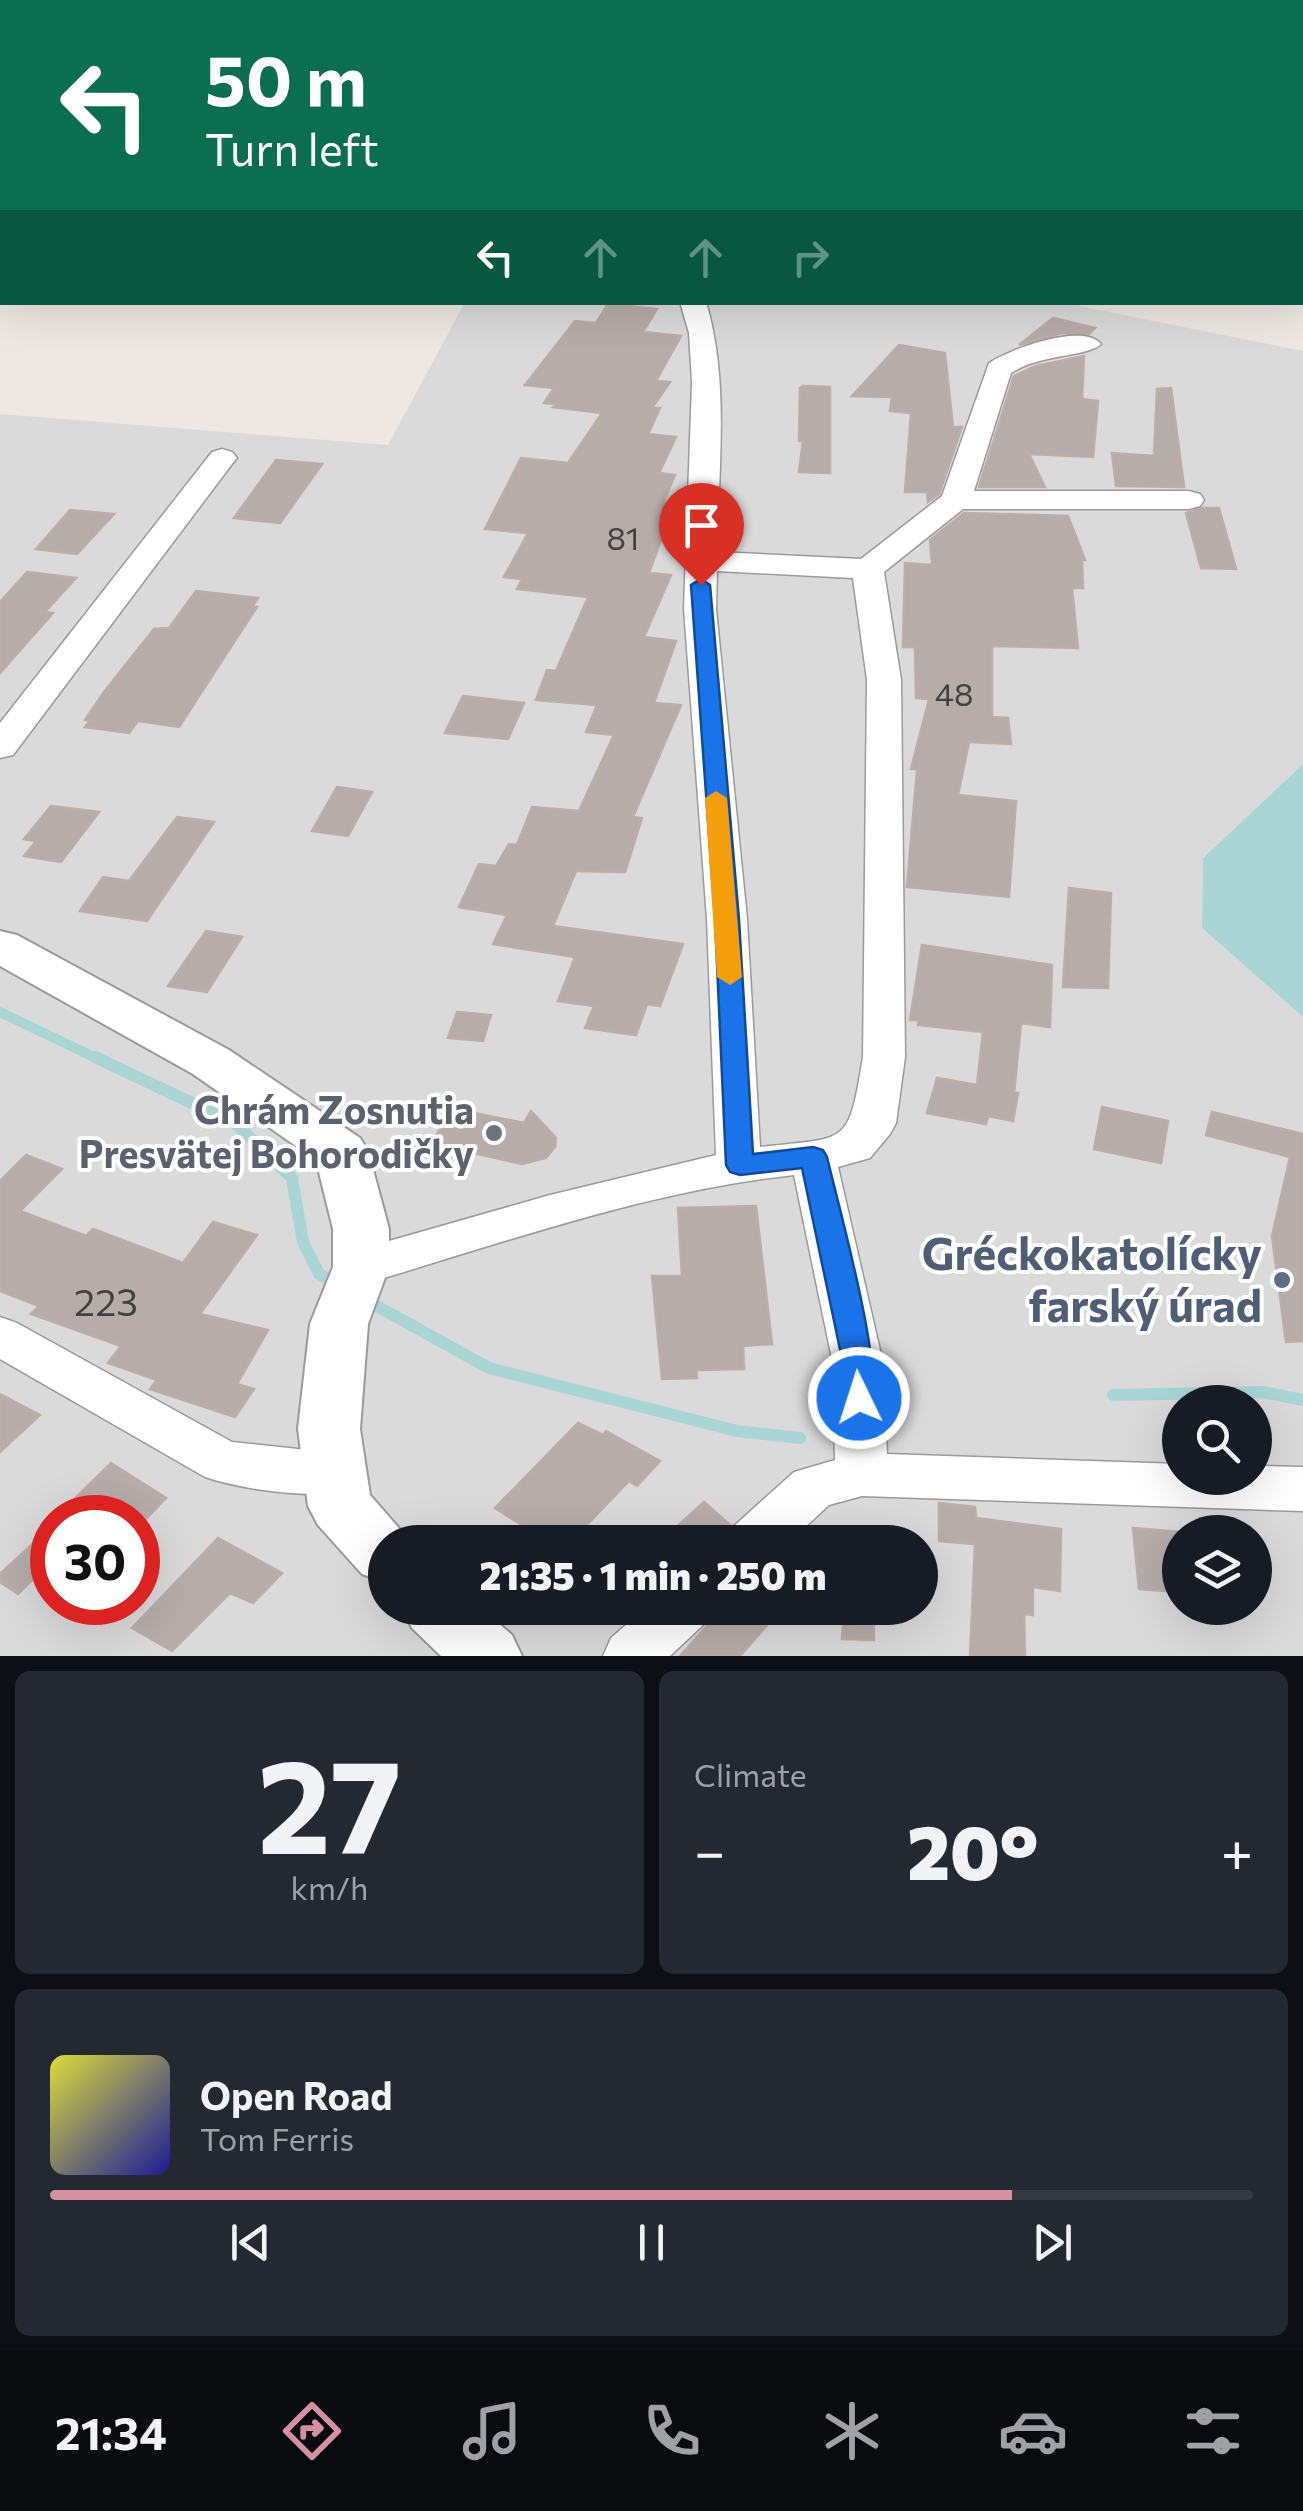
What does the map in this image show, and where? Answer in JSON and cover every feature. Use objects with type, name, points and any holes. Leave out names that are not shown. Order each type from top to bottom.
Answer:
[{"type":"street","points":[[694,305],[702,333],[706,383],[700,609],[727,919],[740,1165]]},
{"type":"street","points":[[702,561],[868,569],[956,500],[999,368],[1036,349],[1088,344]]},
{"type":"street","points":[[0,747],[222,458]]},
{"type":"street","points":[[956,500],[1189,500]]},
{"type":"street","points":[[361,1267],[550,1212],[740,1165],[813,1157],[854,1146],[874,1123],[884,1056],[884,680],[868,569]]},
{"type":"street","points":[[0,946],[212,1062],[342,1151],[361,1229],[361,1267],[339,1324],[329,1428],[340,1506],[368,1536]]},
{"type":"street","points":[[813,1157],[857,1359],[862,1475]]},
{"type":"street","points":[[0,1336],[223,1462],[336,1474]]},
{"type":"street","points":[[772,1525],[813,1487],[862,1475],[1303,1490]]},
{"type":"street","points":[[453,1625],[488,1656]]},
{"type":"street","points":[[630,1656],[664,1625]]},
{"type":"shaded area","points":[[463,305],[1074,305],[1303,351],[1303,764],[1203,858],[1202,928],[1303,1017],[1303,1656],[0,1656],[0,414],[388,445]]},
{"type":"water","points":[[1303,764],[1303,1017],[1202,928],[1203,858]]},
{"type":"building","points":[[607,305],[657,309],[643,332],[681,336],[656,381],[670,382],[652,408],[660,408],[648,434],[676,437],[659,473],[675,475],[663,503],[674,504],[649,573],[671,575],[644,637],[676,641],[654,703],[681,705],[633,817],[642,818],[625,872],[576,871],[553,926],[683,944],[660,1006],[647,1004],[636,1035],[585,1028],[594,1006],[558,1001],[575,957],[493,944],[507,915],[459,907],[479,864],[496,866],[509,844],[517,845],[532,807],[579,811],[614,735],[586,732],[597,705],[536,700],[547,670],[556,671],[588,597],[517,589],[522,579],[504,577],[528,533],[485,529],[521,458],[568,463],[602,413],[553,407],[556,404],[544,403],[554,388],[525,385],[575,321],[596,323]]},
{"type":"building","points":[[1053,318],[1095,328],[1089,334],[1062,333],[1019,345]]},
{"type":"building","points":[[899,345],[945,353],[953,427],[962,427],[939,494],[928,502],[927,492],[905,492],[911,413],[890,411],[892,397],[852,396]]},
{"type":"building","points":[[1084,356],[1082,399],[1098,401],[1093,457],[1029,454],[1045,487],[979,487],[1014,376],[1036,366]]},
{"type":"building","points":[[803,386],[830,387],[830,473],[799,472]]},
{"type":"building","points":[[1171,388],[1184,487],[1116,486],[1112,453],[1154,456],[1157,389]]},
{"type":"building","points":[[276,460],[322,464],[280,523],[234,518]]},
{"type":"building","points":[[1219,508],[1236,569],[1201,568],[1186,513]]},
{"type":"building","points":[[70,510],[114,514],[77,554],[36,549]]},
{"type":"building","points":[[964,513],[1068,516],[1085,560],[1083,588],[1072,588],[1078,648],[992,646],[992,717],[1008,718],[1011,744],[969,742],[958,795],[1016,801],[1009,897],[907,887],[917,769],[911,769],[929,699],[916,698],[915,647],[903,647],[905,563],[932,565],[930,540]]},
{"type":"building","points":[[27,572],[76,578],[45,612],[53,613],[0,673],[0,602]]},
{"type":"building","points":[[196,591],[258,598],[252,607],[257,607],[179,727],[138,721],[129,733],[85,727],[90,721],[85,720],[104,692],[154,629],[169,628]]},
{"type":"building","points":[[463,696],[524,703],[508,739],[445,733]]},
{"type":"building","points":[[337,787],[372,792],[348,836],[312,831]]},
{"type":"building","points":[[51,806],[99,812],[61,862],[24,856],[36,841],[24,839]]},
{"type":"building","points":[[177,817],[214,822],[147,921],[80,911],[103,877],[129,881]]},
{"type":"building","points":[[1069,888],[1111,893],[1108,988],[1063,987]]},
{"type":"building","points":[[206,931],[242,937],[207,992],[168,986]]},
{"type":"building","points":[[922,945],[1052,965],[1050,1027],[1021,1023],[1013,1121],[988,1116],[986,1124],[927,1113],[937,1078],[977,1085],[983,1032],[918,1025],[919,1020],[910,1020]]},
{"type":"building","points":[[457,1012],[491,1015],[483,1041],[448,1038]]},
{"type":"building","points":[[1102,1107],[1168,1121],[1161,1163],[1094,1149]]},
{"type":"building","name":"Chrám Zosnutia Presvätej Bohorodičky","points":[[450,1108],[524,1123],[531,1111],[556,1138],[555,1147],[546,1158],[522,1164],[432,1144]]},
{"type":"building","points":[[1212,1112],[1303,1134],[1303,1341],[1286,1342],[1272,1236],[1290,1157],[1206,1135]]},
{"type":"building","points":[[26,1155],[62,1169],[20,1211],[86,1236],[93,1229],[183,1263],[213,1222],[257,1235],[200,1314],[268,1330],[237,1384],[254,1389],[235,1417],[150,1389],[157,1380],[108,1363],[121,1346],[31,1314],[39,1306],[0,1291],[0,1181]]},
{"type":"building","points":[[756,1206],[772,1344],[743,1346],[744,1369],[696,1370],[697,1378],[662,1379],[652,1276],[682,1276],[678,1208]]},
{"type":"building","points":[[0,1394],[40,1415],[0,1452]]},
{"type":"building","points":[[578,1423],[603,1435],[606,1431],[660,1461],[637,1486],[629,1481],[587,1525],[522,1525],[495,1508]]},
{"type":"building","points":[[111,1463],[166,1498],[160,1504],[160,1495],[78,1495]]},
{"type":"building","points":[[704,1502],[730,1525],[679,1525]]},
{"type":"building","points":[[939,1503],[975,1507],[976,1518],[1061,1529],[1060,1591],[1033,1587],[1033,1615],[1024,1614],[1025,1656],[970,1656],[975,1544],[939,1541]]},
{"type":"building","points":[[1133,1528],[1162,1530],[1162,1591],[1139,1589]]},
{"type":"building","points":[[218,1538],[282,1573],[253,1603],[230,1593],[172,1651],[132,1628],[160,1625],[160,1599]]},
{"type":"building","points":[[30,1546],[30,1582],[18,1594],[0,1582],[0,1574]]},
{"type":"building","points":[[708,1625],[767,1625],[740,1656],[680,1656]]},
{"type":"building","points":[[843,1625],[874,1625],[874,1640],[842,1639]]},
{"type":"waterway","points":[[0,1012],[100,1060]]},
{"type":"waterway","points":[[95,1057],[236,1124],[292,1178],[303,1242],[319,1274],[340,1286]]},
{"type":"waterway","points":[[364,1299],[489,1368],[737,1431],[800,1438]]},
{"type":"waterway","points":[[1113,1395],[1263,1392],[1303,1400]]},
{"type":"slow traffic","points":[[716,798],[730,977]]},
{"type":"place","name":"Chrám Zosnutia Presvätej Bohorodičky","points":[[494,1133]]},
{"type":"place","name":"Gréckokatolícky farský úrad","points":[[1282,1280]]},
{"type":"route","points":[[701,585],[727,919],[740,1165],[813,1157],[857,1359],[859,1398]]}]
